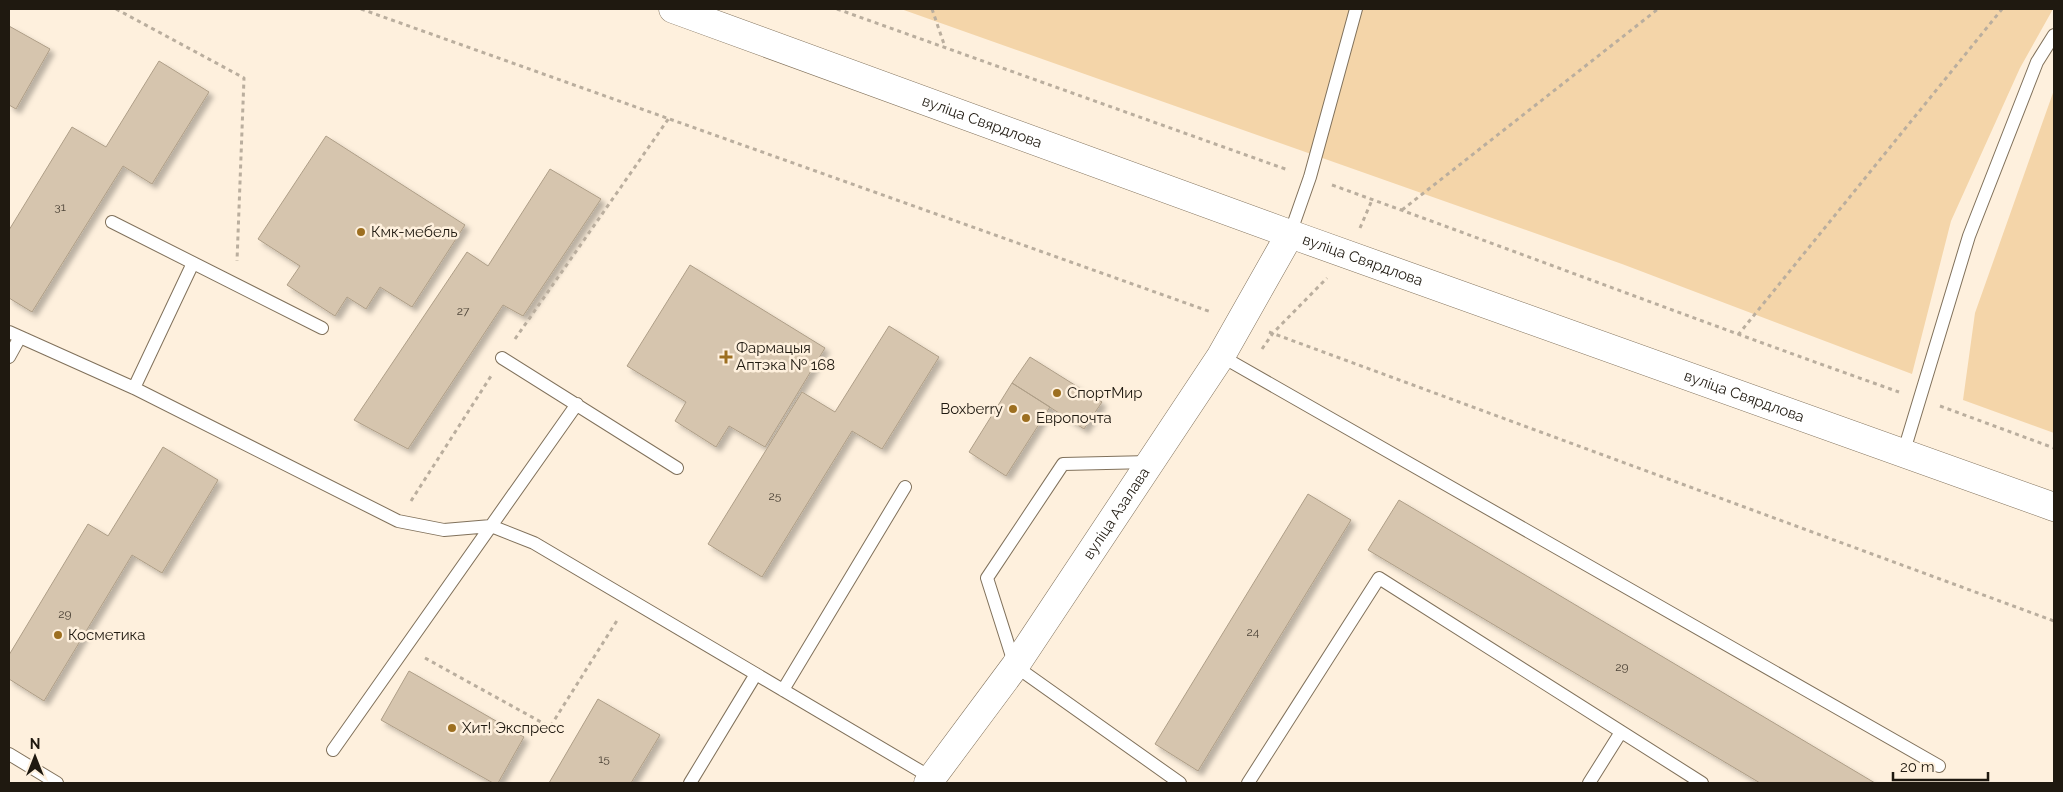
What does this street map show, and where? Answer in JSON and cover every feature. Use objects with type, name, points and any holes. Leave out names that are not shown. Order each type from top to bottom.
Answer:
[{"type":"main road","name":"вуліца Свярдлова","points":[[673,9],[1290,234],[2054,507]]},
{"type":"main road","name":"вуліца Азалава","points":[[930,781],[1015,666],[1221,356],[1290,234]]},
{"type":"lane","points":[[1290,234],[1310,178],[1356,9]]},
{"type":"lane","points":[[1903,454],[1969,236],[2037,62],[2054,35]]},
{"type":"lane","points":[[112,222],[322,328]]},
{"type":"lane","points":[[134,388],[194,263]]},
{"type":"lane","points":[[9,357],[14,334],[134,388],[398,521],[444,530],[491,526],[534,543],[783,690],[930,781]]},
{"type":"lane","points":[[1221,356],[1939,766]]},
{"type":"lane","points":[[502,358],[677,468]]},
{"type":"lane","points":[[333,750],[577,404]]},
{"type":"lane","points":[[1150,462],[1063,464],[987,578],[1015,666],[1180,783]]},
{"type":"lane","points":[[783,690],[905,487]]},
{"type":"lane","points":[[1248,783],[1379,578],[1702,783]]},
{"type":"lane","points":[[690,783],[756,674]]},
{"type":"lane","points":[[1589,783],[1621,732]]},
{"type":"lane","points":[[9,754],[56,783]]},
{"type":"path","points":[[116,9],[244,78],[236,284]]},
{"type":"path","points":[[361,9],[1240,322],[2054,621]]},
{"type":"path","points":[[836,9],[1577,273],[1738,335],[2054,448]]},
{"type":"path","points":[[932,9],[945,47]]},
{"type":"path","points":[[1401,210],[1658,9]]},
{"type":"path","points":[[1738,335],[2002,9]]},
{"type":"path","points":[[398,521],[502,358],[669,118]]},
{"type":"path","points":[[405,647],[550,727],[630,599]]},
{"type":"shaded area","points":[[901,9],[2053,9],[2020,68],[1951,221],[1912,374],[1622,264]]},
{"type":"shaded area","points":[[2054,90],[2054,433],[1963,400],[1975,313]]},
{"type":"building","points":[[9,26],[50,49],[16,109],[9,105]]},
{"type":"building","points":[[159,61],[209,92],[152,184],[123,166],[32,312],[9,298],[9,230],[72,127],[106,147]]},
{"type":"building","name":"Кмк-мебель","points":[[326,136],[465,225],[412,307],[380,287],[366,309],[347,297],[335,316],[287,285],[300,266],[258,239]]},
{"type":"building","points":[[550,169],[601,199],[523,316],[503,305],[408,449],[354,420],[467,252],[488,266]]},
{"type":"building","name":"Фармацыя Аптэка № 168","points":[[690,265],[825,348],[765,447],[729,426],[716,447],[675,421],[686,402],[627,366]]},
{"type":"building","points":[[889,326],[939,357],[882,449],[852,431],[762,577],[708,544],[802,392],[835,412]]},
{"type":"building","name":"СпортМир","points":[[1030,357],[1102,402],[1084,429],[1012,383]]},
{"type":"building","points":[[1012,383],[1050,407],[1006,476],[969,452]]},
{"type":"building","points":[[163,447],[218,480],[162,573],[132,555],[44,701],[9,679],[9,655],[88,524],[108,536]]},
{"type":"building","points":[[1308,494],[1351,520],[1198,771],[1155,744]]},
{"type":"building","points":[[1399,500],[1875,783],[1760,783],[1368,550]]},
{"type":"building","name":"Хит! Экспресс","points":[[409,671],[524,737],[498,783],[493,783],[381,720]]},
{"type":"building","points":[[598,699],[660,735],[631,783],[549,783]]},
{"type":"place","name":"Кмк-мебель","points":[[361,232]]},
{"type":"place","name":"Фармацыя Аптэка № 168","points":[[726,357]]},
{"type":"place","name":"СпортМир","points":[[1057,393]]},
{"type":"place","name":"Boxberry","points":[[1013,409]]},
{"type":"place","name":"Европочта","points":[[1026,418]]},
{"type":"place","name":"Косметика","points":[[58,635]]},
{"type":"place","name":"Хит! Экспресс","points":[[452,728]]}]
